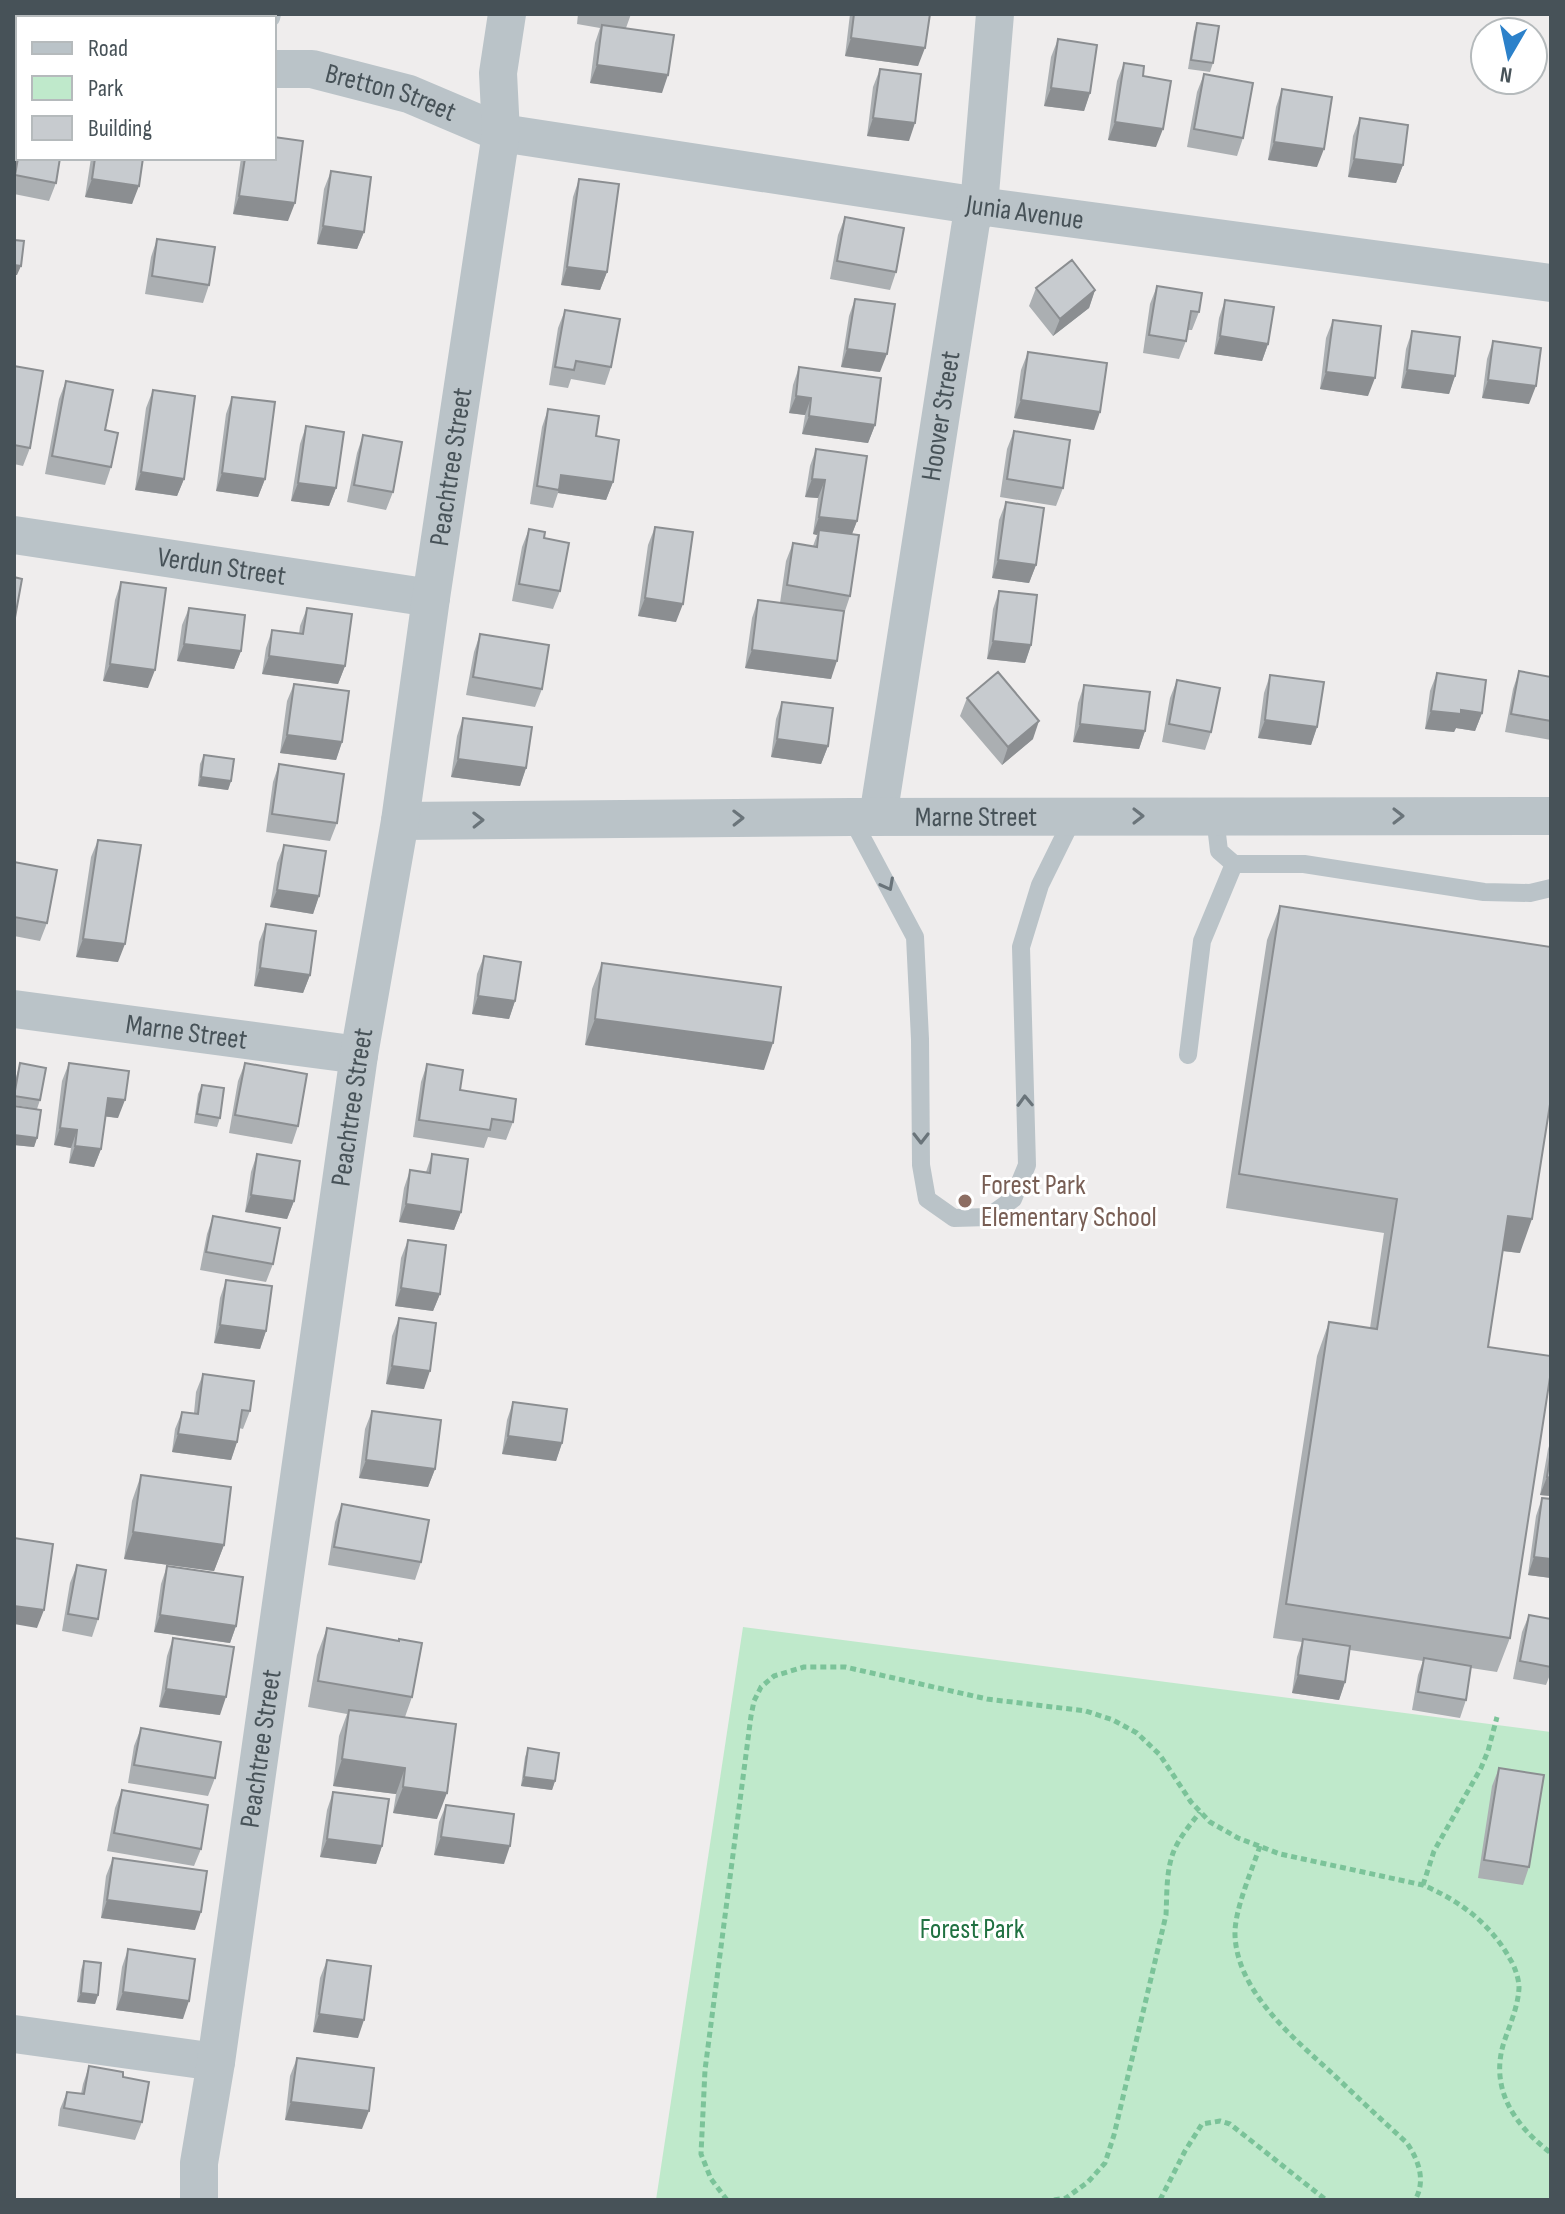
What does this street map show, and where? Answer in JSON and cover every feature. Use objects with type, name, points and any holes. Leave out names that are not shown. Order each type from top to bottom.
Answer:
[{"type":"street","name":"Peachtree Street","points":[[199,2200],[199,2163],[359,1055],[400,821],[501,133],[498,73],[507,14]]},
{"type":"street","name":"Hoover Street","points":[[864,817],[971,222],[979,206],[995,14]]},
{"type":"street","name":"Bretton Street","points":[[276,69],[312,69],[409,94],[501,133]]},
{"type":"street","name":"Junia Avenue","points":[[501,133],[979,206],[1551,283]]},
{"type":"street","name":"Verdun Street","points":[[14,535],[431,598]]},
{"type":"street","name":"Marne Street","points":[[400,821],[1551,816]]},
{"type":"street","name":"Marne Street","points":[[14,1009],[359,1055]]},
{"type":"street","points":[[14,2034],[216,2062]]},
{"type":"lane","points":[[864,817],[915,937],[921,1165],[927,1199],[954,1218],[988,1217],[1001,1208],[1013,1199],[1027,1165],[1021,947],[1040,885],[1074,816]]},
{"type":"lane","points":[[1215,817],[1219,851],[1234,864],[1304,864],[1484,892],[1530,893],[1551,888]]},
{"type":"lane","points":[[1188,1055],[1202,941],[1234,864]]},
{"type":"path","points":[[727,2200],[711,2179],[701,2154],[705,2070],[754,1701],[761,1687],[774,1676],[804,1667],[845,1667],[987,1699],[1086,1711],[1113,1720],[1137,1733],[1160,1755],[1191,1802],[1210,1822],[1238,1838],[1280,1854],[1423,1885],[1442,1893],[1475,1915],[1500,1941],[1513,1965],[1519,1986],[1515,2011],[1499,2063],[1501,2087],[1513,2114],[1531,2138],[1551,2153]]},
{"type":"path","points":[[1423,1885],[1434,1851],[1481,1768],[1497,1717]]},
{"type":"path","points":[[1054,2200],[1066,2198],[1088,2182],[1105,2163],[1166,1915],[1172,1855],[1200,1812]]},
{"type":"path","points":[[1260,1846],[1234,1931],[1237,1958],[1254,1991],[1281,2026],[1407,2143],[1417,2158],[1421,2176],[1415,2200]]},
{"type":"path","points":[[1160,2200],[1202,2124],[1220,2121],[1230,2124],[1326,2200]]},
{"type":"green space","name":"Forest Park","points":[[743,1627],[1551,1732],[1551,2200],[656,2200]]},
{"type":"building","points":[[854,14],[930,14],[925,48],[851,38]]},
{"type":"building","points":[[1197,23],[1219,26],[1213,63],[1191,60]]},
{"type":"building","points":[[602,25],[674,35],[668,75],[597,65]]},
{"type":"building","points":[[1058,39],[1097,45],[1090,93],[1051,88]]},
{"type":"building","points":[[1124,63],[1144,66],[1143,76],[1171,81],[1163,129],[1115,122]]},
{"type":"building","points":[[880,69],[921,74],[915,123],[873,118]]},
{"type":"building","points":[[1204,74],[1253,83],[1243,138],[1194,129]]},
{"type":"building","points":[[1282,89],[1332,97],[1324,149],[1274,142]]},
{"type":"building","points":[[1360,118],[1408,125],[1403,165],[1354,159]]},
{"type":"building","points":[[276,137],[303,141],[295,203],[239,196],[245,160],[276,160]]},
{"type":"building","points":[[18,160],[60,160],[56,183],[15,175]]},
{"type":"building","points":[[95,160],[143,160],[139,186],[92,179]]},
{"type":"building","points":[[331,171],[371,177],[364,232],[323,226]]},
{"type":"building","points":[[579,179],[619,184],[607,272],[567,267]]},
{"type":"building","points":[[845,217],[904,228],[896,272],[837,261]]},
{"type":"building","points":[[157,239],[215,247],[209,285],[152,276]]},
{"type":"building","points":[[14,240],[24,241],[21,266],[14,265]]},
{"type":"building","points":[[1072,260],[1095,290],[1060,319],[1036,288]]},
{"type":"building","points":[[1157,286],[1202,293],[1199,312],[1191,311],[1186,341],[1149,335]]},
{"type":"building","points":[[855,299],[895,304],[887,354],[847,349]]},
{"type":"building","points":[[1225,300],[1274,307],[1268,344],[1220,336]]},
{"type":"building","points":[[565,310],[620,319],[611,367],[576,361],[574,370],[555,367]]},
{"type":"building","points":[[1333,320],[1381,326],[1375,378],[1326,372]]},
{"type":"building","points":[[1412,331],[1460,337],[1455,376],[1407,370]]},
{"type":"building","points":[[1493,341],[1541,348],[1536,386],[1488,380]]},
{"type":"building","points":[[1028,352],[1107,363],[1100,412],[1021,400]]},
{"type":"building","points":[[14,366],[43,371],[30,448],[14,445]]},
{"type":"building","points":[[799,367],[881,378],[875,425],[809,416],[811,398],[796,396]]},
{"type":"building","points":[[66,381],[113,390],[105,430],[118,433],[111,467],[52,456]]},
{"type":"building","points":[[153,390],[195,396],[184,479],[141,472]]},
{"type":"building","points":[[232,397],[275,402],[265,479],[222,473]]},
{"type":"building","points":[[548,409],[599,416],[596,436],[619,440],[613,482],[561,475],[559,490],[537,486]]},
{"type":"building","points":[[306,426],[344,432],[336,488],[298,483]]},
{"type":"building","points":[[1014,431],[1070,440],[1063,488],[1007,479]]},
{"type":"building","points":[[363,435],[402,442],[393,492],[354,485]]},
{"type":"building","points":[[816,449],[867,456],[857,521],[819,517],[825,480],[812,479]]},
{"type":"building","points":[[1006,502],[1044,508],[1036,565],[998,560]]},
{"type":"building","points":[[655,527],[693,532],[683,604],[645,598]]},
{"type":"building","points":[[529,529],[545,532],[544,538],[569,543],[560,591],[519,584]]},
{"type":"building","points":[[819,530],[859,535],[850,596],[787,585],[793,543],[817,547]]},
{"type":"building","points":[[14,577],[22,579],[14,623]]},
{"type":"building","points":[[121,582],[166,588],[155,670],[110,664]]},
{"type":"building","points":[[999,591],[1037,595],[1031,645],[993,641]]},
{"type":"building","points":[[758,600],[844,611],[837,661],[752,650]]},
{"type":"building","points":[[189,608],[245,615],[241,651],[184,644]]},
{"type":"building","points":[[307,608],[352,614],[345,666],[269,656],[272,630],[303,634]]},
{"type":"building","points":[[480,634],[549,645],[542,689],[473,677]]},
{"type":"building","points":[[1519,671],[1551,677],[1551,721],[1511,714]]},
{"type":"building","points":[[998,672],[1039,721],[1008,747],[967,698]]},
{"type":"building","points":[[1437,673],[1486,680],[1482,713],[1431,711]]},
{"type":"building","points":[[1270,675],[1324,682],[1317,727],[1265,720]]},
{"type":"building","points":[[1177,680],[1220,688],[1211,732],[1169,724]]},
{"type":"building","points":[[294,684],[349,691],[342,742],[287,735]]},
{"type":"building","points":[[1084,685],[1150,692],[1145,731],[1080,724]]},
{"type":"building","points":[[782,702],[833,708],[828,746],[777,739]]},
{"type":"building","points":[[463,718],[532,727],[526,768],[458,759]]},
{"type":"building","points":[[204,755],[234,759],[231,781],[201,777]]},
{"type":"building","points":[[279,764],[344,774],[337,823],[272,814]]},
{"type":"building","points":[[98,840],[141,845],[125,944],[83,939]]},
{"type":"building","points":[[284,845],[326,851],[319,896],[277,890]]},
{"type":"building","points":[[14,862],[57,870],[47,923],[14,917]]},
{"type":"building","points":[[1280,906],[1551,947],[1551,1098],[1532,1219],[1508,1216],[1488,1347],[1551,1356],[1510,1638],[1286,1604],[1329,1322],[1377,1329],[1397,1199],[1239,1174]]},
{"type":"building","points":[[266,924],[316,931],[310,975],[260,968]]},
{"type":"building","points":[[484,956],[521,962],[515,1001],[478,996]]},
{"type":"building","points":[[602,963],[781,987],[773,1043],[595,1019]]},
{"type":"building","points":[[20,1063],[46,1068],[40,1100],[14,1096]]},
{"type":"building","points":[[69,1063],[129,1071],[125,1100],[108,1098],[101,1149],[75,1146],[77,1130],[60,1128]]},
{"type":"building","points":[[245,1063],[307,1074],[298,1126],[235,1115]]},
{"type":"building","points":[[427,1064],[463,1070],[460,1090],[516,1099],[513,1122],[492,1119],[490,1130],[419,1120]]},
{"type":"building","points":[[202,1085],[224,1088],[220,1118],[197,1114]]},
{"type":"building","points":[[14,1106],[41,1110],[37,1138],[14,1135]]},
{"type":"building","points":[[257,1154],[300,1161],[294,1201],[251,1195]]},
{"type":"building","points":[[432,1154],[468,1159],[461,1212],[406,1204],[410,1170],[430,1173]]},
{"type":"building","points":[[213,1216],[280,1228],[273,1264],[206,1252]]},
{"type":"building","points":[[408,1240],[446,1245],[440,1294],[401,1288]]},
{"type":"building","points":[[226,1280],[272,1286],[266,1331],[220,1325]]},
{"type":"building","points":[[399,1318],[436,1323],[430,1371],[392,1366]]},
{"type":"building","points":[[203,1374],[254,1381],[250,1411],[242,1410],[237,1442],[178,1434],[182,1412],[198,1414]]},
{"type":"building","points":[[513,1402],[567,1409],[562,1443],[508,1436]]},
{"type":"building","points":[[372,1411],[441,1420],[435,1469],[366,1460]]},
{"type":"building","points":[[1551,1451],[1551,1478],[1547,1477]]},
{"type":"building","points":[[141,1475],[231,1487],[224,1545],[133,1532]]},
{"type":"building","points":[[1542,1498],[1551,1499],[1551,1559],[1534,1557]]},
{"type":"building","points":[[342,1504],[429,1520],[421,1562],[334,1547]]},
{"type":"building","points":[[14,1538],[53,1544],[44,1610],[14,1606]]},
{"type":"building","points":[[77,1565],[106,1570],[98,1619],[68,1614]]},
{"type":"building","points":[[167,1566],[243,1577],[236,1626],[160,1615]]},
{"type":"building","points":[[1529,1615],[1551,1619],[1551,1667],[1520,1661]]},
{"type":"building","points":[[327,1628],[422,1643],[412,1697],[318,1681]]},
{"type":"building","points":[[173,1638],[234,1647],[226,1697],[166,1689]]},
{"type":"building","points":[[1303,1639],[1350,1646],[1345,1682],[1298,1675]]},
{"type":"building","points":[[1424,1658],[1471,1666],[1466,1700],[1418,1692]]},
{"type":"building","points":[[349,1710],[456,1724],[447,1793],[403,1787],[405,1768],[342,1759]]},
{"type":"building","points":[[141,1728],[221,1742],[215,1778],[134,1765]]},
{"type":"building","points":[[528,1748],[559,1753],[555,1781],[524,1777]]},
{"type":"building","points":[[1499,1768],[1544,1775],[1529,1867],[1484,1860]]},
{"type":"building","points":[[122,1790],[208,1805],[201,1849],[114,1833]]},
{"type":"building","points":[[333,1792],[389,1799],[382,1846],[327,1839]]},
{"type":"building","points":[[446,1805],[514,1814],[510,1846],[441,1837]]},
{"type":"building","points":[[113,1858],[207,1871],[201,1912],[107,1900]]},
{"type":"building","points":[[128,1949],[195,1959],[189,2001],[123,1992]]},
{"type":"building","points":[[327,1960],[371,1966],[364,2020],[319,2014]]},
{"type":"building","points":[[84,1961],[101,1963],[98,1995],[81,1993]]},
{"type":"building","points":[[297,2058],[374,2068],[369,2111],[291,2102]]},
{"type":"building","points":[[89,2066],[123,2072],[123,2077],[149,2082],[142,2122],[64,2108],[67,2092],[84,2094]]},
{"type":"place","name":"Forest Park Elementary School","points":[[965,1201]]}]
